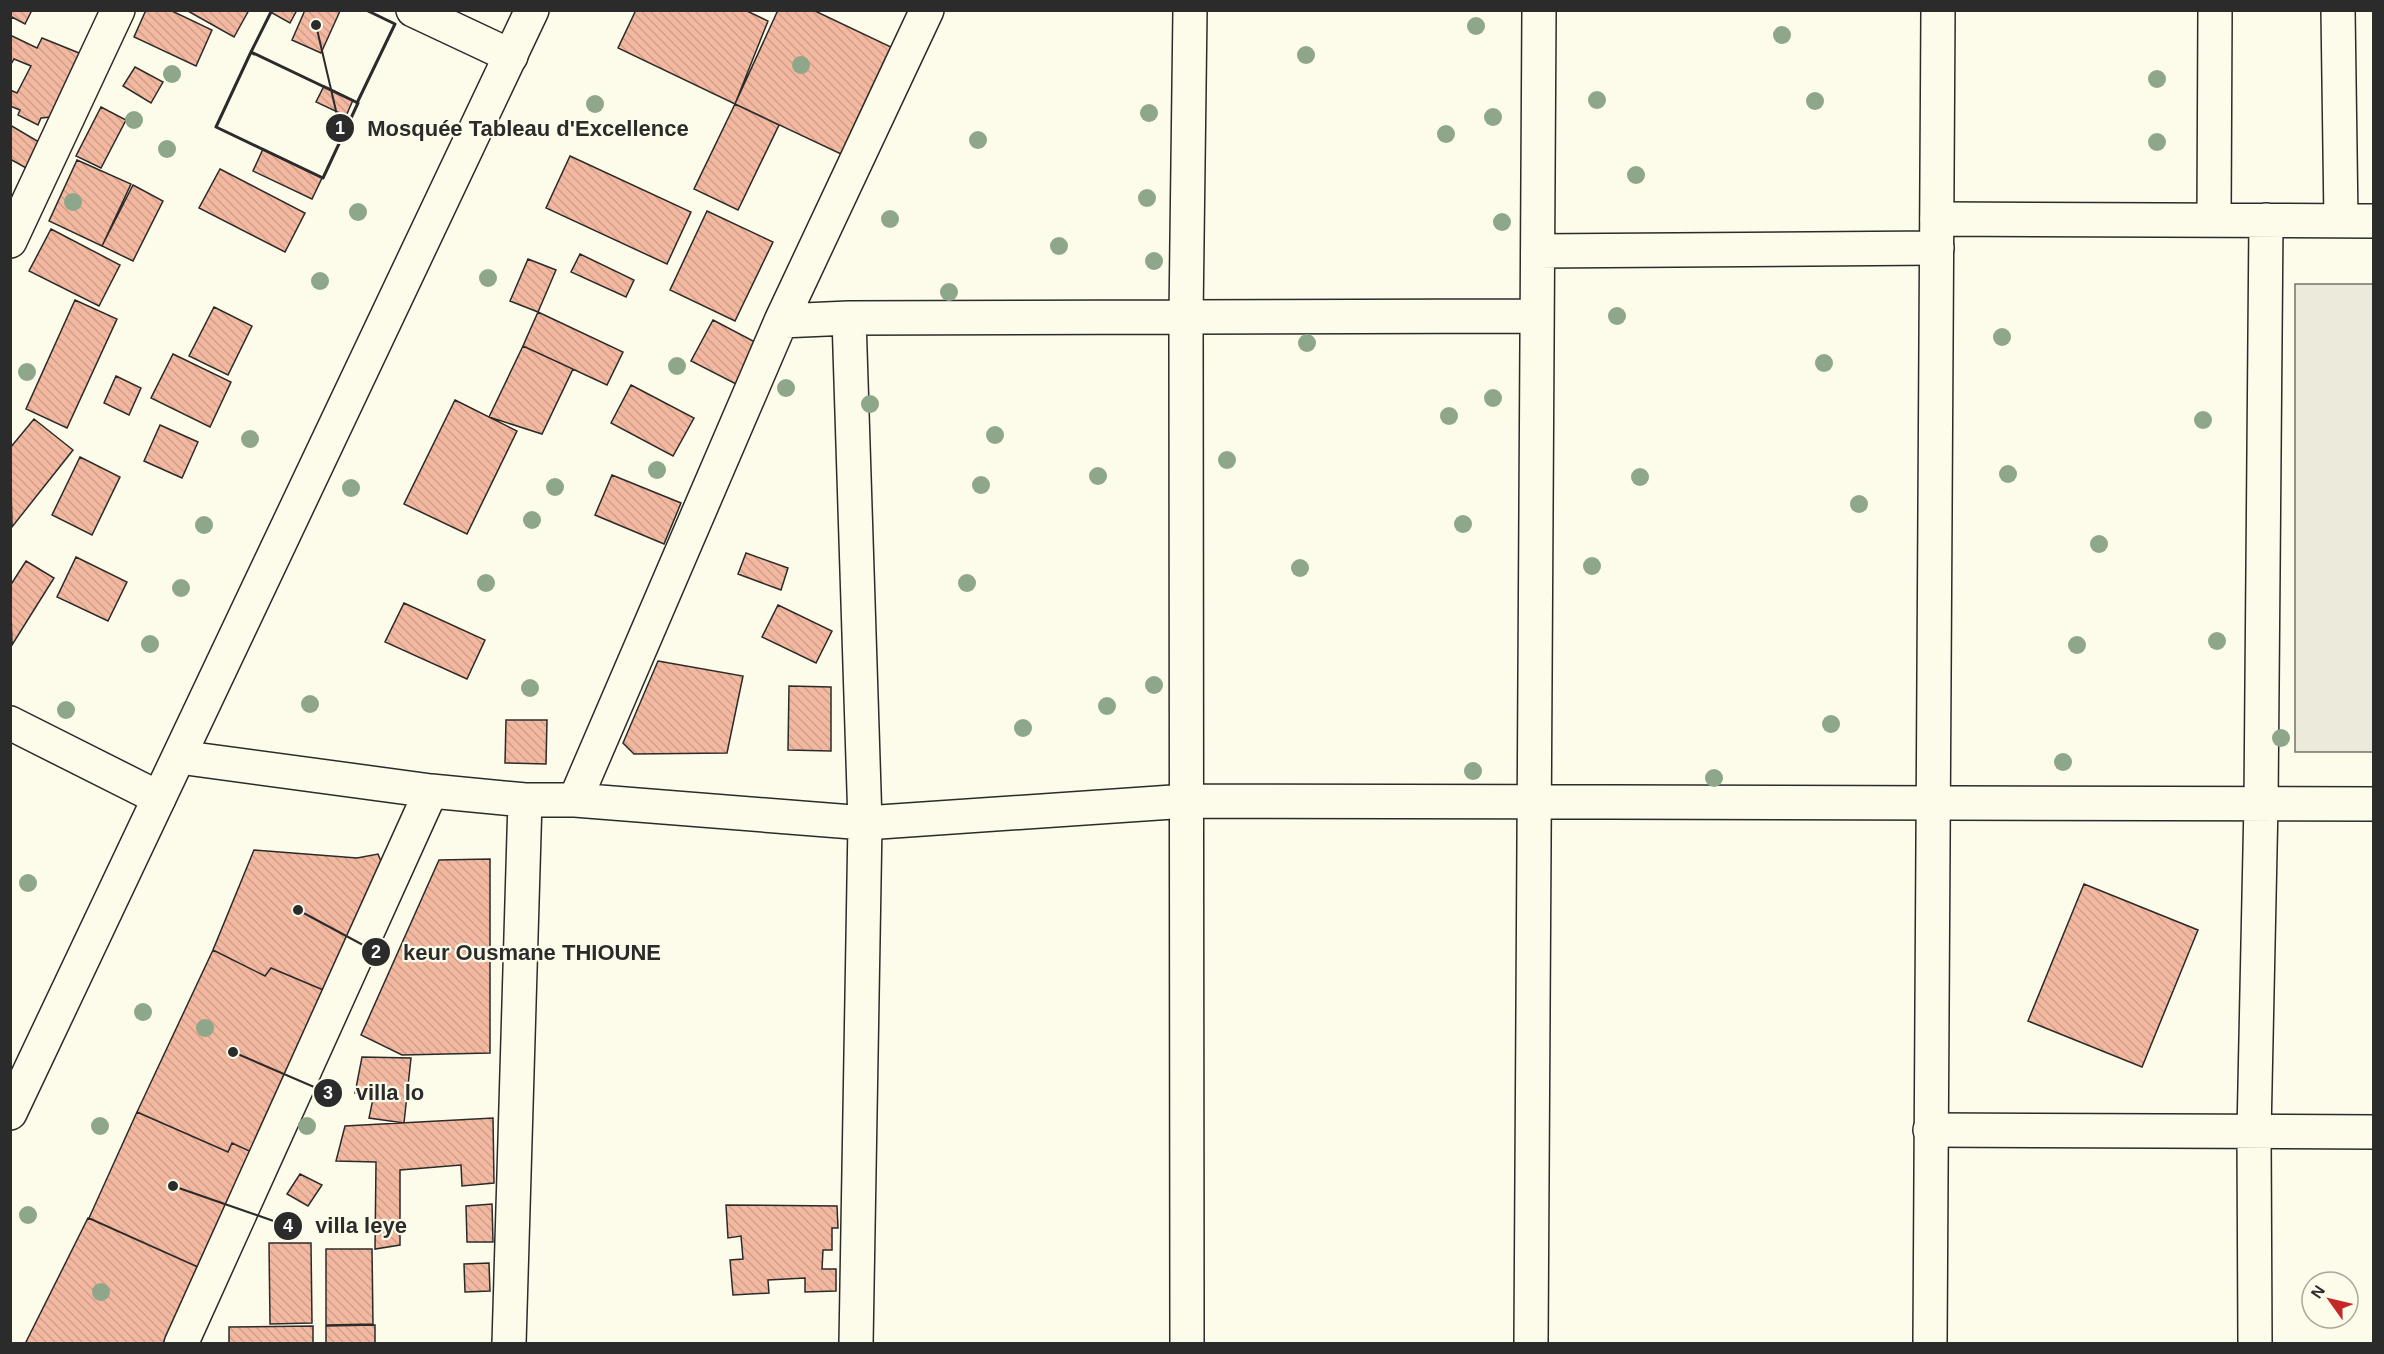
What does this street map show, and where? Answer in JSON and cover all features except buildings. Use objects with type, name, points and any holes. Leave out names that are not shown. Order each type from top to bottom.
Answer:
[{"type":"main road","points":[[10,241],[118,10]]},
{"type":"main road","points":[[413,10],[511,56]]},
{"type":"main road","points":[[10,1113],[532,10]]},
{"type":"main road","points":[[575,800],[781,321],[927,10]]},
{"type":"main road","points":[[1187,1344],[1186,316],[1190,10]]},
{"type":"main road","points":[[1531,1344],[1539,10]]},
{"type":"main road","points":[[1930,1344],[1938,10]]},
{"type":"main road","points":[[2214,220],[2215,10]]},
{"type":"main road","points":[[2338,10],[2341,221]]},
{"type":"main road","points":[[1538,251],[2214,220],[2373,221]]},
{"type":"main road","points":[[2255,1344],[2254,1133],[2261,803],[2266,220]]},
{"type":"main road","points":[[781,321],[849,318],[1537,316]]},
{"type":"main road","points":[[849,318],[865,824],[856,1344]]},
{"type":"main road","points":[[10,723],[159,798]]},
{"type":"main road","points":[[179,757],[431,791],[525,800],[575,800],[865,824],[1187,801],[2373,804]]},
{"type":"main road","points":[[181,1344],[431,791]]},
{"type":"main road","points":[[509,1344],[525,800]]},
{"type":"main road","points":[[1930,1130],[2373,1132]]},
{"type":"shaded area","points":[[2295,284],[2373,284],[2373,752],[2295,752]]},
{"type":"wall","points":[[254,54],[251,52],[272,10]]},
{"type":"wall","points":[[357,103],[395,24],[366,10]]},
{"type":"wall","points":[[251,52],[358,103],[323,178],[216,127],[251,52]]},
{"type":"place","name":"Mosquée Tableau d'Excellence","points":[[316,25]]},
{"type":"place","name":"keur Ousmane THIOUNE","points":[[298,910]]},
{"type":"place","name":"villa lo","points":[[233,1052]]},
{"type":"place","name":"villa leye","points":[[173,1186]]}]
